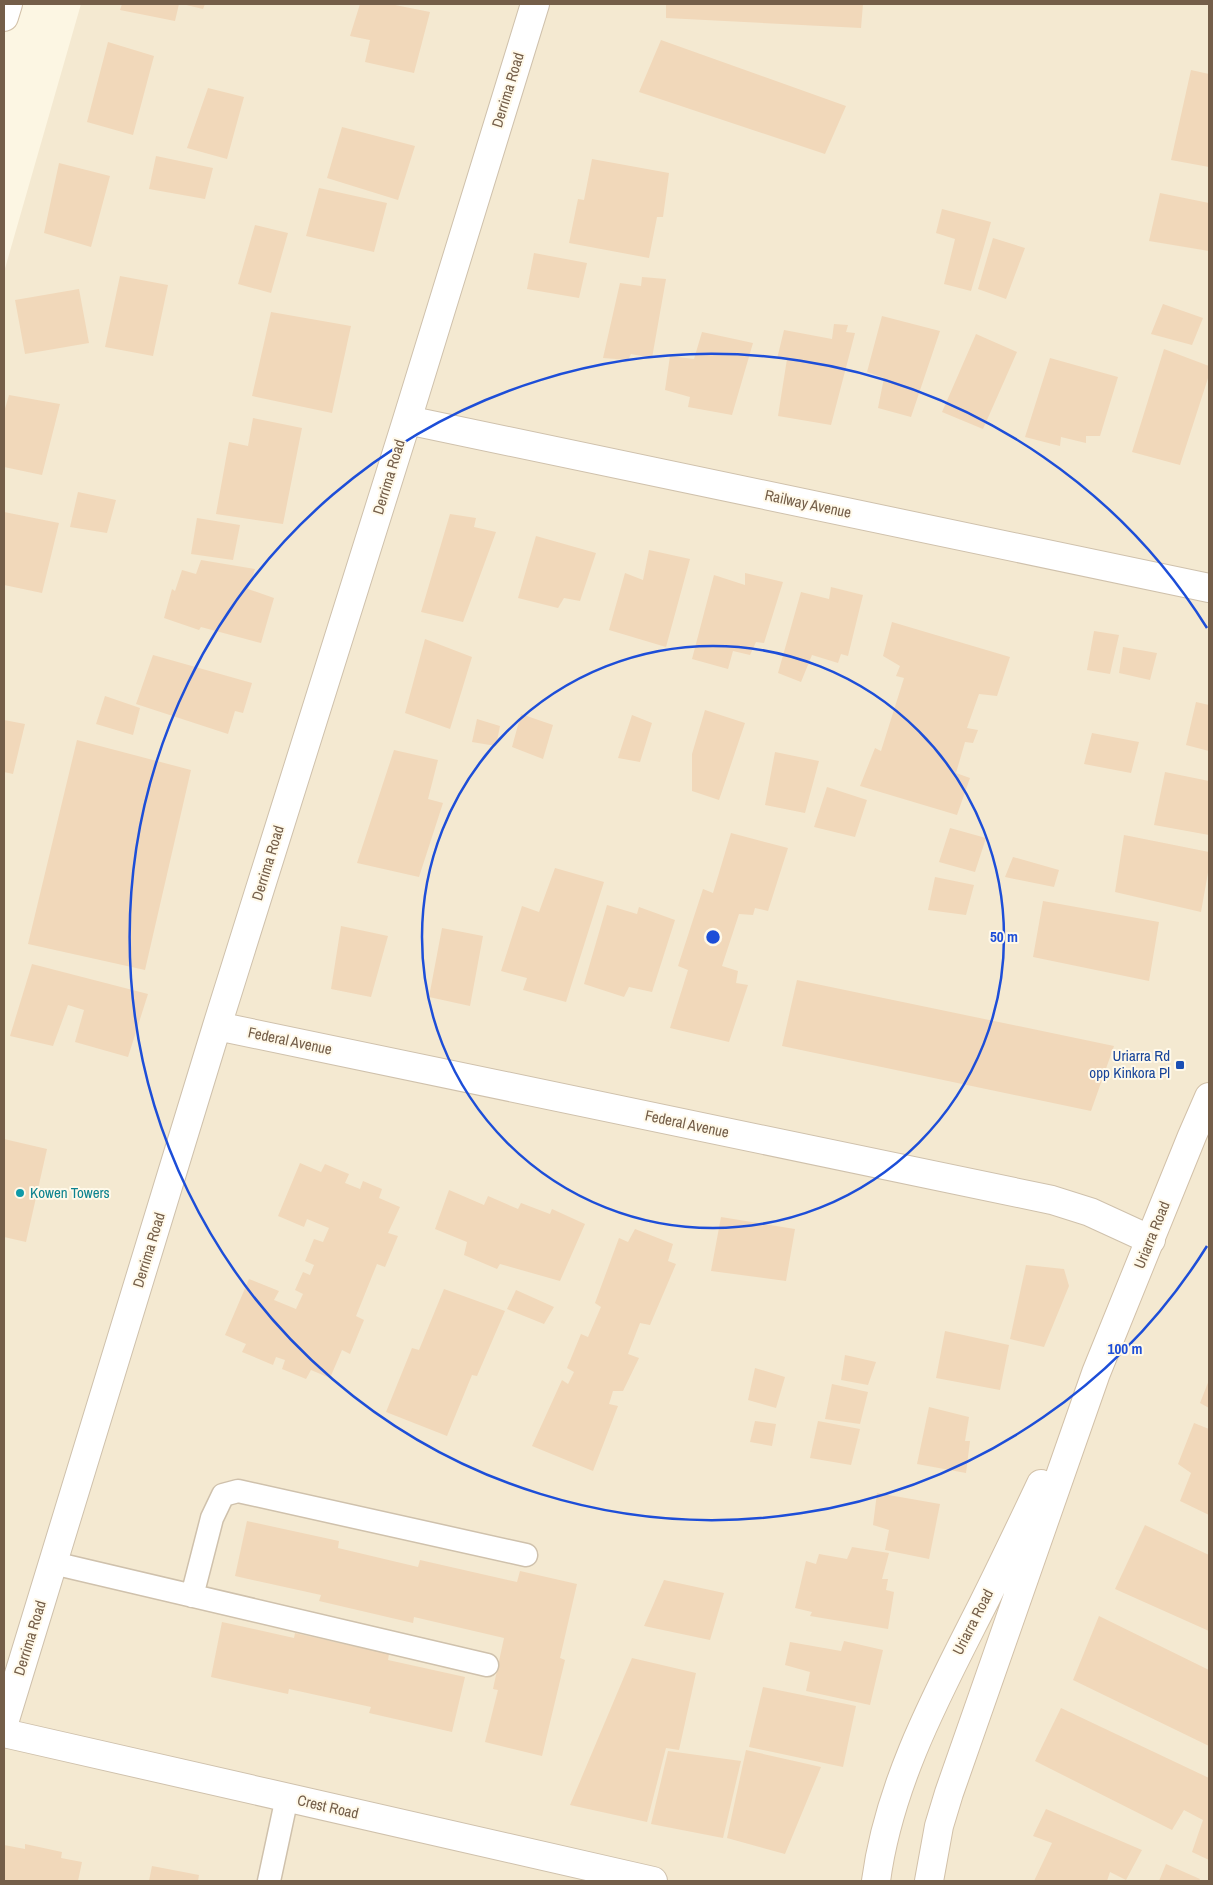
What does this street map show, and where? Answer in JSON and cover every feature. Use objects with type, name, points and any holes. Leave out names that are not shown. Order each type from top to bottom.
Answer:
[{"type":"street","points":[[4,17],[8,4]]},
{"type":"street","name":"Derrima Road","points":[[4,1724],[217,1026],[535,4]]},
{"type":"street","name":"Railway Avenue","points":[[407,420],[1209,588]]},
{"type":"street","name":"Federal Avenue","points":[[217,1026],[1052,1200],[1090,1212],[1151,1240]]},
{"type":"street","name":"Uriarra Road","points":[[929,1881],[939,1826],[949,1793],[1096,1373],[1209,1097]]},
{"type":"street","name":"Uriarra Road","points":[[876,1881],[885,1832],[938,1693],[1096,1373]]},
{"type":"street","name":"Crest Road","points":[[4,1733],[653,1881]]},
{"type":"lane","points":[[192,1596],[212,1518],[223,1495],[238,1491],[526,1555]]},
{"type":"lane","points":[[53,1563],[487,1665]]},
{"type":"lane","points":[[269,1881],[287,1797]]},
{"type":"shaded area","points":[[81,4],[1209,4],[1209,1881],[4,1881],[4,272]]},
{"type":"building","points":[[122,4],[179,4],[175,21],[120,10]]},
{"type":"building","points":[[182,4],[205,4],[203,9]]},
{"type":"building","points":[[360,4],[390,4],[430,12],[414,73],[365,62],[370,40],[350,36]]},
{"type":"building","points":[[666,4],[863,4],[861,28],[666,18]]},
{"type":"building","points":[[661,40],[846,106],[825,154],[639,92]]},
{"type":"building","points":[[108,42],[154,56],[133,135],[87,122]]},
{"type":"building","points":[[1191,70],[1209,74],[1209,167],[1171,160]]},
{"type":"building","points":[[208,88],[244,97],[227,159],[187,148]]},
{"type":"building","points":[[342,127],[415,146],[398,200],[327,178]]},
{"type":"building","points":[[156,156],[213,168],[205,199],[149,189]]},
{"type":"building","points":[[592,159],[669,173],[663,217],[657,217],[649,258],[569,243],[578,199],[584,200]]},
{"type":"building","points":[[59,163],[110,176],[91,247],[44,233]]},
{"type":"building","points":[[319,188],[387,203],[374,252],[306,236]]},
{"type":"building","points":[[1160,193],[1209,203],[1209,251],[1149,241]]},
{"type":"building","points":[[942,209],[991,222],[971,291],[944,284],[955,239],[936,233]]},
{"type":"building","points":[[255,225],[288,233],[271,293],[238,284]]},
{"type":"building","points":[[993,238],[1025,248],[1006,299],[978,289]]},
{"type":"building","points":[[534,253],[587,263],[579,298],[527,289]]},
{"type":"building","points":[[120,276],[168,285],[153,356],[105,347]]},
{"type":"building","points":[[642,277],[666,279],[652,358],[631,354],[628,360],[603,358],[620,283],[641,286]]},
{"type":"building","points":[[79,289],[89,343],[25,354],[15,300]]},
{"type":"building","points":[[1163,304],[1203,318],[1192,345],[1151,334]]},
{"type":"building","points":[[271,312],[351,326],[332,413],[252,396]]},
{"type":"building","points":[[882,316],[940,331],[911,417],[878,408],[884,378],[867,372]]},
{"type":"building","points":[[834,324],[848,325],[846,332],[855,333],[831,425],[778,416],[787,359],[777,359],[784,330],[832,339]]},
{"type":"building","points":[[702,332],[753,343],[732,415],[688,407],[690,397],[665,390],[670,356],[694,359]]},
{"type":"building","points":[[976,334],[1017,352],[983,429],[942,412]]},
{"type":"building","points":[[1164,349],[1209,366],[1209,375],[1180,465],[1132,452]]},
{"type":"building","points":[[1050,358],[1118,377],[1100,436],[1086,436],[1086,443],[1061,437],[1060,446],[1025,437]]},
{"type":"building","points":[[9,395],[60,404],[42,475],[4,467],[4,412]]},
{"type":"building","points":[[253,418],[302,428],[283,524],[216,514],[229,442],[248,446]]},
{"type":"building","points":[[78,492],[116,500],[107,533],[70,527]]},
{"type":"building","points":[[4,512],[59,523],[42,593],[4,585]]},
{"type":"building","points":[[450,514],[476,518],[474,527],[496,532],[463,622],[421,612]]},
{"type":"building","points":[[197,518],[240,525],[233,560],[191,554]]},
{"type":"building","points":[[536,536],[596,553],[580,601],[564,598],[558,608],[518,598]]},
{"type":"building","points":[[649,550],[690,559],[666,647],[609,630],[625,573],[643,580]]},
{"type":"building","points":[[201,560],[255,569],[248,589],[274,598],[261,643],[201,627],[199,630],[164,618],[172,589],[175,591],[182,570],[196,574]]},
{"type":"building","points":[[745,573],[783,582],[764,643],[756,642],[750,655],[733,651],[728,669],[692,659],[714,575],[745,585]]},
{"type":"building","points":[[831,587],[863,595],[848,656],[841,654],[838,663],[812,655],[801,682],[778,673],[801,592],[829,599]]},
{"type":"building","points":[[892,622],[1010,657],[997,696],[979,694],[967,728],[978,730],[973,743],[965,742],[956,773],[970,778],[957,815],[860,786],[875,748],[881,751],[904,678],[896,676],[900,666],[883,656]]},
{"type":"building","points":[[1094,631],[1119,635],[1110,674],[1087,670]]},
{"type":"building","points":[[425,639],[472,657],[450,729],[405,713]]},
{"type":"building","points":[[1123,647],[1157,653],[1150,680],[1119,673]]},
{"type":"building","points":[[153,655],[252,683],[243,713],[235,711],[228,734],[136,704]]},
{"type":"building","points":[[105,696],[140,708],[133,735],[96,724]]},
{"type":"building","points":[[1196,702],[1209,705],[1209,751],[1186,745]]},
{"type":"building","points":[[705,710],[745,723],[719,800],[692,791],[692,754]]},
{"type":"building","points":[[521,714],[553,725],[543,759],[512,747]]},
{"type":"building","points":[[632,715],[652,723],[640,762],[618,758]]},
{"type":"building","points":[[477,719],[500,726],[496,746],[472,742]]},
{"type":"building","points":[[4,720],[25,724],[13,774],[4,772]]},
{"type":"building","points":[[1092,733],[1139,742],[1131,773],[1084,764]]},
{"type":"building","points":[[77,740],[191,770],[145,970],[28,944]]},
{"type":"building","points":[[394,750],[438,760],[428,799],[443,803],[419,877],[357,863]]},
{"type":"building","points":[[775,752],[819,761],[805,813],[765,805]]},
{"type":"building","points":[[1165,772],[1209,781],[1209,835],[1154,825]]},
{"type":"building","points":[[827,787],[867,800],[855,837],[814,827]]},
{"type":"building","points":[[950,828],[986,838],[975,872],[939,862]]},
{"type":"building","points":[[731,833],[788,848],[768,911],[755,908],[753,915],[739,914],[722,966],[738,971],[736,983],[748,985],[729,1042],[670,1028],[688,970],[678,966],[703,889],[713,893]]},
{"type":"building","points":[[1124,835],[1209,852],[1209,867],[1201,912],[1115,892]]},
{"type":"building","points":[[1013,857],[1059,870],[1054,887],[1005,877]]},
{"type":"building","points":[[555,868],[604,882],[566,1002],[523,990],[527,978],[501,971],[522,906],[539,912]]},
{"type":"building","points":[[935,877],[974,885],[966,915],[928,910]]},
{"type":"building","points":[[1043,901],[1159,922],[1149,981],[1033,957]]},
{"type":"building","points":[[607,905],[637,914],[639,907],[675,920],[652,992],[629,987],[624,997],[584,984]]},
{"type":"building","points":[[341,926],[388,936],[371,997],[331,989]]},
{"type":"building","points":[[442,928],[483,936],[470,1006],[429,997]]},
{"type":"building","points":[[32,964],[148,994],[128,1057],[75,1042],[84,1010],[68,1005],[53,1046],[10,1036]]},
{"type":"building","points":[[797,980],[1114,1046],[1091,1111],[782,1046]]},
{"type":"building","name":"Kowen Towers","points":[[4,1139],[47,1149],[26,1242],[4,1237]]},
{"type":"building","points":[[300,1163],[321,1172],[325,1164],[349,1174],[345,1183],[360,1189],[363,1181],[382,1189],[379,1198],[400,1207],[388,1233],[398,1236],[385,1267],[377,1264],[356,1316],[364,1320],[350,1354],[342,1350],[330,1378],[311,1370],[306,1379],[282,1369],[285,1360],[276,1357],[273,1365],[242,1352],[246,1344],[225,1335],[249,1279],[279,1291],[274,1300],[296,1309],[303,1294],[295,1290],[303,1272],[310,1275],[314,1265],[305,1261],[314,1239],[323,1242],[329,1228],[307,1219],[304,1227],[278,1216]]},
{"type":"building","points":[[449,1190],[484,1205],[488,1196],[518,1209],[521,1203],[550,1214],[552,1209],[585,1224],[560,1281],[500,1264],[497,1269],[464,1255],[467,1242],[435,1229]]},
{"type":"building","points":[[721,1217],[795,1229],[786,1281],[711,1271]]},
{"type":"building","points":[[635,1229],[673,1244],[668,1261],[676,1264],[650,1325],[640,1323],[628,1354],[639,1358],[623,1391],[613,1391],[609,1404],[618,1406],[593,1471],[532,1446],[562,1380],[568,1384],[574,1372],[567,1368],[581,1334],[588,1337],[601,1307],[595,1303],[619,1238],[628,1242]]},
{"type":"building","points":[[1026,1265],[1064,1269],[1069,1286],[1044,1347],[1010,1339]]},
{"type":"building","points":[[444,1289],[505,1311],[477,1376],[472,1375],[447,1436],[386,1412],[412,1348],[419,1350]]},
{"type":"building","points":[[516,1290],[554,1307],[544,1324],[507,1309]]},
{"type":"building","points":[[945,1331],[1009,1345],[1000,1390],[936,1378]]},
{"type":"building","points":[[845,1355],[876,1362],[868,1385],[841,1380]]},
{"type":"building","points":[[755,1368],[785,1377],[776,1408],[748,1400]]},
{"type":"building","points":[[1209,1380],[1209,1408],[1200,1403]]},
{"type":"building","points":[[832,1384],[868,1392],[860,1424],[825,1419]]},
{"type":"building","points":[[929,1407],[969,1417],[965,1441],[970,1441],[966,1473],[917,1464]]},
{"type":"building","points":[[755,1421],[776,1424],[772,1446],[750,1442]]},
{"type":"building","points":[[818,1421],[860,1429],[851,1465],[810,1458]]},
{"type":"building","points":[[1194,1423],[1209,1429],[1209,1515],[1180,1501],[1191,1473],[1178,1464]]},
{"type":"building","points":[[877,1493],[940,1504],[929,1559],[885,1550],[889,1530],[873,1525]]},
{"type":"building","points":[[247,1521],[339,1541],[338,1548],[418,1567],[420,1560],[517,1582],[520,1571],[577,1584],[560,1658],[565,1660],[542,1756],[485,1742],[498,1690],[493,1689],[504,1638],[414,1617],[413,1623],[319,1601],[321,1595],[235,1576]]},
{"type":"building","points":[[1145,1525],[1209,1555],[1209,1631],[1115,1589]]},
{"type":"building","points":[[852,1547],[889,1553],[882,1579],[888,1579],[886,1590],[894,1592],[888,1629],[810,1616],[812,1612],[795,1608],[806,1561],[816,1564],[819,1554],[847,1559]]},
{"type":"building","points":[[664,1580],[724,1593],[710,1640],[644,1626]]},
{"type":"building","points":[[1099,1616],[1209,1670],[1209,1746],[1073,1680]]},
{"type":"building","points":[[222,1622],[294,1638],[295,1633],[389,1654],[388,1660],[465,1677],[452,1732],[369,1713],[371,1707],[289,1689],[288,1694],[211,1677]]},
{"type":"building","points":[[844,1641],[883,1650],[870,1705],[806,1691],[810,1672],[785,1665],[790,1642],[841,1651]]},
{"type":"building","points":[[632,1658],[696,1673],[679,1750],[666,1748],[647,1822],[570,1805]]},
{"type":"building","points":[[763,1687],[856,1706],[843,1767],[749,1747]]},
{"type":"building","points":[[1061,1708],[1209,1778],[1209,1860],[1192,1852],[1203,1820],[1184,1810],[1172,1830],[1035,1761]]},
{"type":"building","points":[[746,1750],[821,1767],[785,1854],[727,1838]]},
{"type":"building","points":[[668,1751],[741,1761],[723,1838],[651,1824]]},
{"type":"building","points":[[1046,1809],[1142,1850],[1126,1880],[1110,1872],[1107,1881],[1034,1881],[1052,1843],[1033,1836]]},
{"type":"building","points":[[25,1844],[62,1852],[61,1858],[82,1862],[78,1881],[4,1881],[4,1845],[25,1849]]},
{"type":"building","points":[[1166,1864],[1200,1879],[1199,1881],[1159,1881]]},
{"type":"building","points":[[152,1866],[199,1875],[198,1881],[149,1881]]},
{"type":"place","name":"Uriarra Rd opp Kinkora Pl","points":[[1180,1065]]},
{"type":"place","name":"Kowen Towers","points":[[20,1193]]}]
